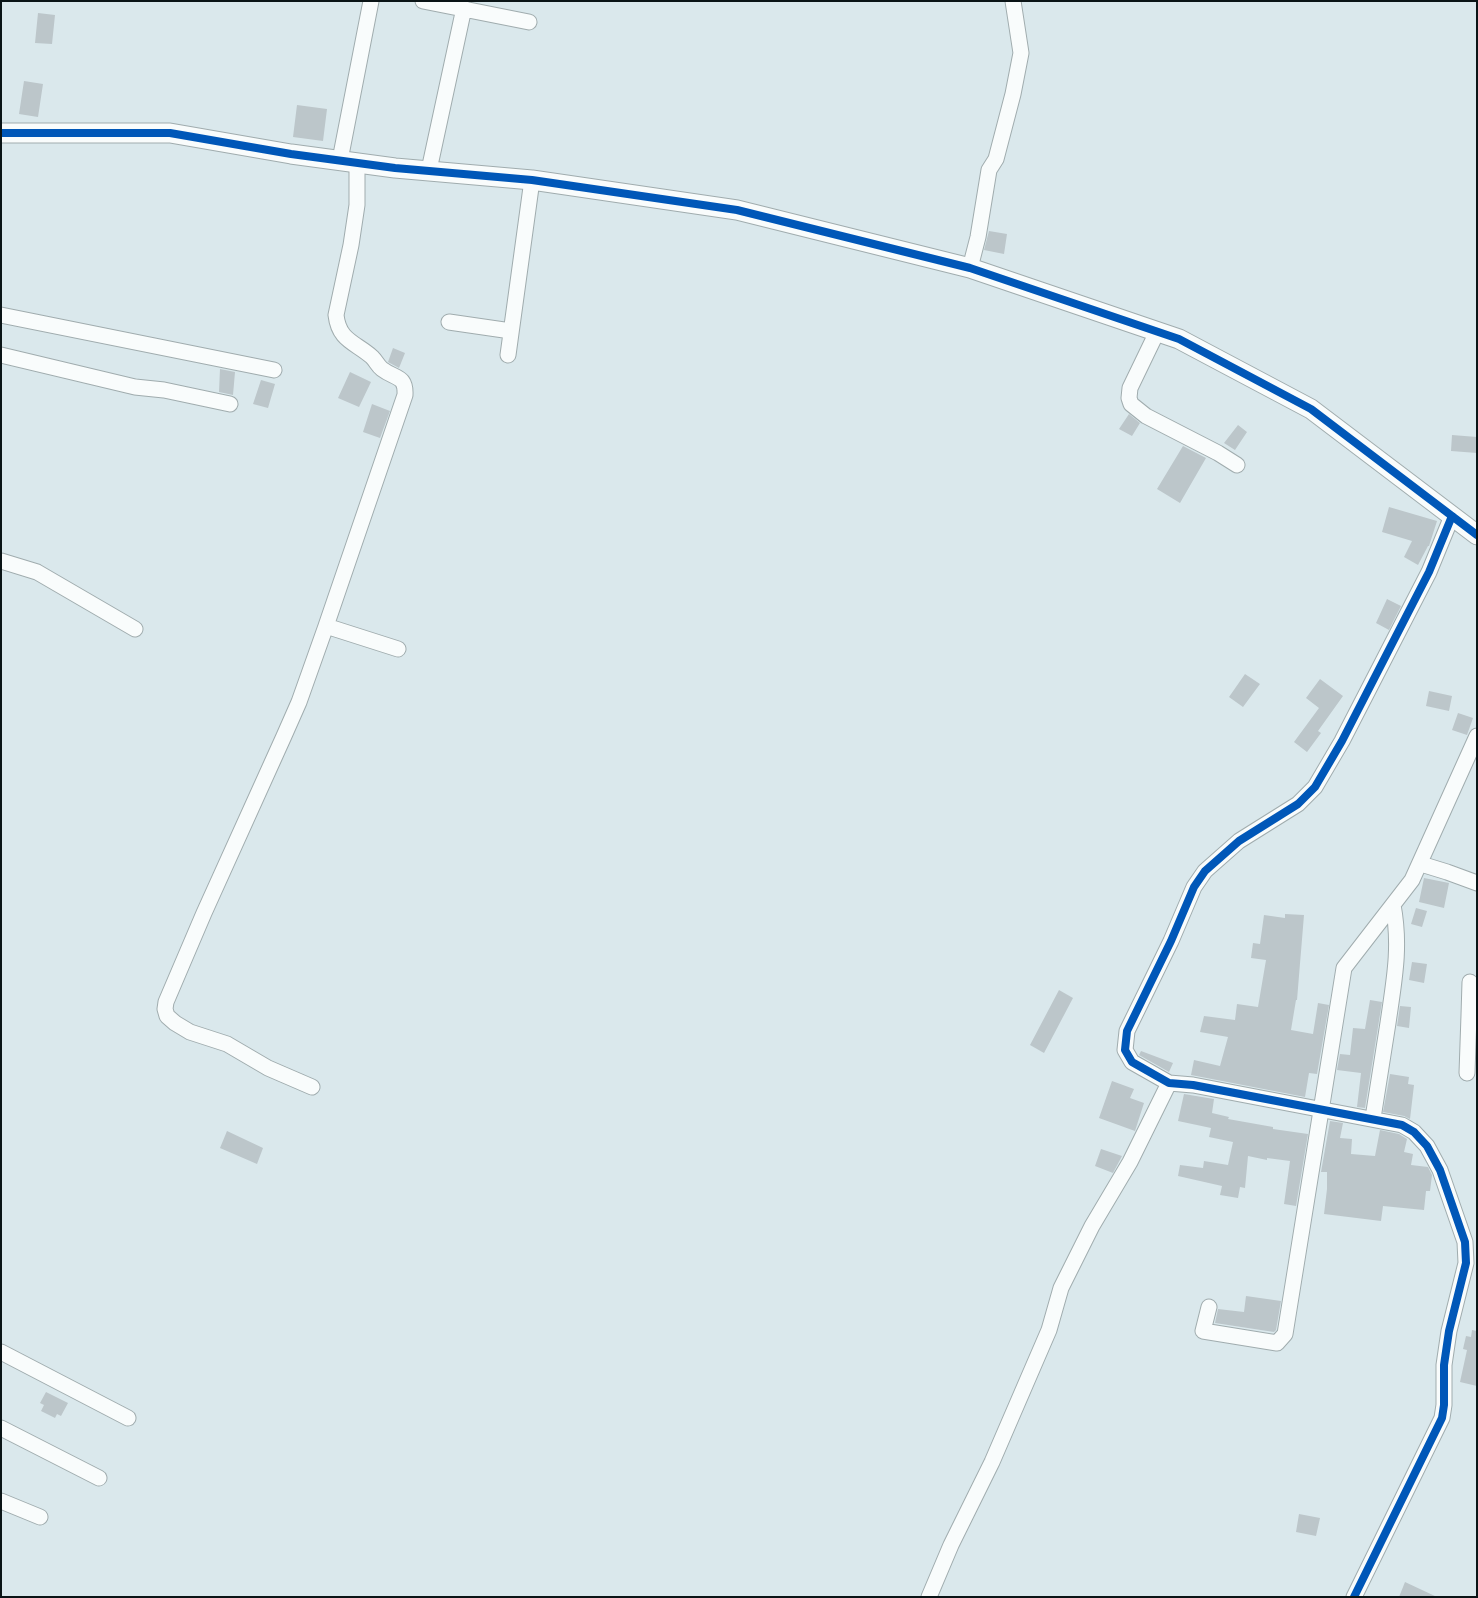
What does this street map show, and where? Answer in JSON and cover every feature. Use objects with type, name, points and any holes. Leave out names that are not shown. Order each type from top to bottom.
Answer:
[{"type":"street","points":[[312,1088],[268,1068],[227,1044],[190,1032],[167,1016],[165,1009],[166,1002],[204,913],[299,702],[405,395],[404,383],[400,378],[382,368],[371,356],[346,339],[337,325],[336,315],[352,245],[357,205],[348,161],[371,1]]},
{"type":"street","points":[[422,1],[529,22]]},
{"type":"street","points":[[970,268],[978,238],[989,170],[996,158],[1018,73],[1021,53],[1013,1]]},
{"type":"street","points":[[429,170],[464,8]]},
{"type":"street","points":[[1,133],[170,133],[291,154],[532,180],[737,210],[970,268],[1179,339],[1311,409],[1477,535]]},
{"type":"street","points":[[508,355],[532,180]]},
{"type":"street","points":[[1,315],[274,370]]},
{"type":"street","points":[[449,322],[511,331]]},
{"type":"street","points":[[1156,332],[1130,388],[1129,398],[1132,404],[1146,416],[1237,464]]},
{"type":"street","points":[[1,355],[135,386],[230,404]]},
{"type":"street","points":[[1354,1597],[1442,1418],[1444,1405],[1444,1365],[1449,1331],[1466,1263],[1465,1242],[1440,1170],[1427,1146],[1414,1132],[1402,1125],[1322,1108],[1193,1085],[1168,1083],[1132,1062],[1124,1046],[1127,1031],[1171,941],[1194,887],[1205,871],[1239,841],[1298,804],[1315,788],[1342,741],[1429,572],[1452,516]]},
{"type":"street","points":[[1,561],[37,572],[135,629]]},
{"type":"street","points":[[326,626],[398,649]]},
{"type":"street","points":[[1209,1307],[1204,1331],[1277,1342],[1285,1334],[1344,968],[1412,880],[1477,736]]},
{"type":"street","points":[[1420,864],[1477,883]]},
{"type":"street","points":[[1373,1118],[1397,952],[1397,929],[1393,905]]},
{"type":"street","points":[[1467,1073],[1473,1015],[1470,982]]},
{"type":"street","points":[[929,1597],[951,1545],[992,1462],[1049,1330],[1062,1288],[1092,1226],[1130,1162],[1168,1083]]},
{"type":"street","points":[[1,1352],[128,1418]]},
{"type":"street","points":[[1,1428],[99,1478]]},
{"type":"street","points":[[1,1501],[40,1516]]},
{"type":"building","points":[[38,13],[55,15],[52,44],[35,43]]},
{"type":"building","points":[[24,81],[43,84],[38,117],[19,114]]},
{"type":"building","points":[[297,105],[327,109],[323,141],[293,137]]},
{"type":"building","points":[[989,231],[1007,234],[1004,254],[984,250]]},
{"type":"building","points":[[393,348],[405,353],[399,368],[388,362]]},
{"type":"building","points":[[220,369],[235,372],[233,395],[219,392]]},
{"type":"building","points":[[350,372],[371,382],[359,407],[338,398]]},
{"type":"building","points":[[261,380],[275,384],[268,408],[253,404]]},
{"type":"building","points":[[372,404],[390,411],[380,438],[363,432]]},
{"type":"building","points":[[1129,414],[1140,423],[1132,436],[1119,429]]},
{"type":"building","points":[[1238,425],[1247,432],[1235,450],[1224,443]]},
{"type":"building","points":[[1452,435],[1477,437],[1477,453],[1451,451]]},
{"type":"building","points":[[1183,446],[1206,458],[1180,503],[1157,489]]},
{"type":"building","points":[[1389,507],[1437,521],[1429,546],[1418,565],[1404,557],[1412,541],[1382,532]]},
{"type":"building","points":[[1387,599],[1401,606],[1389,630],[1376,623]]},
{"type":"building","points":[[1245,674],[1260,684],[1243,707],[1229,697]]},
{"type":"building","points":[[1320,679],[1343,696],[1318,731],[1321,733],[1307,752],[1294,742],[1319,708],[1306,698]]},
{"type":"building","points":[[1429,691],[1452,696],[1449,711],[1426,706]]},
{"type":"building","points":[[1458,713],[1473,718],[1467,735],[1452,730]]},
{"type":"building","points":[[1424,878],[1449,883],[1444,908],[1419,902]]},
{"type":"building","points":[[1416,908],[1427,911],[1422,927],[1411,924]]},
{"type":"building","points":[[1285,914],[1304,915],[1297,1000],[1291,1030],[1313,1034],[1318,1003],[1329,1005],[1317,1074],[1309,1073],[1305,1097],[1191,1075],[1194,1060],[1220,1066],[1228,1037],[1200,1032],[1204,1016],[1235,1020],[1237,1004],[1258,1007],[1266,960],[1251,958],[1253,943],[1260,944],[1264,915],[1285,918]]},
{"type":"building","points":[[1412,962],[1427,964],[1424,983],[1409,980]]},
{"type":"building","points":[[1059,990],[1073,998],[1044,1053],[1030,1045]]},
{"type":"building","points":[[1370,1000],[1382,1002],[1365,1108],[1357,1107],[1361,1073],[1337,1070],[1340,1054],[1350,1055],[1353,1028],[1365,1029]]},
{"type":"building","points":[[1400,1006],[1411,1007],[1409,1028],[1397,1026]]},
{"type":"building","points":[[1141,1051],[1173,1063],[1169,1072],[1139,1055]]},
{"type":"building","points":[[1390,1074],[1409,1077],[1408,1084],[1414,1085],[1410,1119],[1383,1112]]},
{"type":"building","points":[[1112,1081],[1134,1089],[1130,1098],[1144,1103],[1135,1131],[1099,1118]]},
{"type":"building","points":[[1184,1094],[1214,1099],[1212,1113],[1229,1117],[1228,1119],[1273,1127],[1273,1129],[1308,1134],[1296,1206],[1284,1204],[1290,1161],[1267,1158],[1267,1160],[1248,1156],[1245,1188],[1240,1187],[1238,1198],[1220,1195],[1222,1186],[1178,1176],[1180,1165],[1203,1168],[1204,1161],[1228,1165],[1233,1142],[1209,1137],[1211,1128],[1178,1121]]},
{"type":"building","points":[[1330,1121],[1343,1123],[1340,1138],[1352,1139],[1351,1154],[1375,1156],[1380,1130],[1399,1134],[1407,1139],[1404,1152],[1413,1154],[1411,1165],[1428,1167],[1432,1175],[1430,1191],[1426,1191],[1424,1210],[1383,1206],[1381,1221],[1324,1214],[1327,1172],[1321,1172]]},
{"type":"building","points":[[227,1131],[263,1148],[257,1164],[220,1148]]},
{"type":"building","points":[[1101,1149],[1122,1156],[1113,1173],[1095,1166]]},
{"type":"building","points":[[1246,1296],[1281,1301],[1276,1330],[1274,1332],[1215,1323],[1218,1309],[1244,1312]]},
{"type":"building","points":[[1472,1330],[1477,1331],[1477,1386],[1460,1382],[1467,1350],[1463,1349],[1466,1336],[1471,1337]]},
{"type":"building","points":[[46,1392],[68,1403],[61,1416],[57,1414],[55,1418],[41,1411],[44,1405],[40,1403]]},
{"type":"building","points":[[1299,1514],[1320,1518],[1316,1536],[1296,1532]]},
{"type":"building","points":[[1405,1582],[1437,1597],[1399,1597]]},
{"type":"cycle path","points":[[1,133],[170,133],[291,154],[395,168],[532,180],[737,210],[970,268],[1179,339],[1311,409],[1477,535]]},
{"type":"cycle path","points":[[1354,1597],[1442,1418],[1444,1405],[1444,1365],[1449,1331],[1466,1263],[1465,1242],[1440,1170],[1427,1146],[1414,1132],[1402,1125],[1193,1085],[1169,1083],[1132,1062],[1125,1050],[1127,1031],[1171,941],[1194,887],[1205,871],[1239,841],[1298,804],[1315,787],[1342,741],[1429,572],[1452,516]]}]
